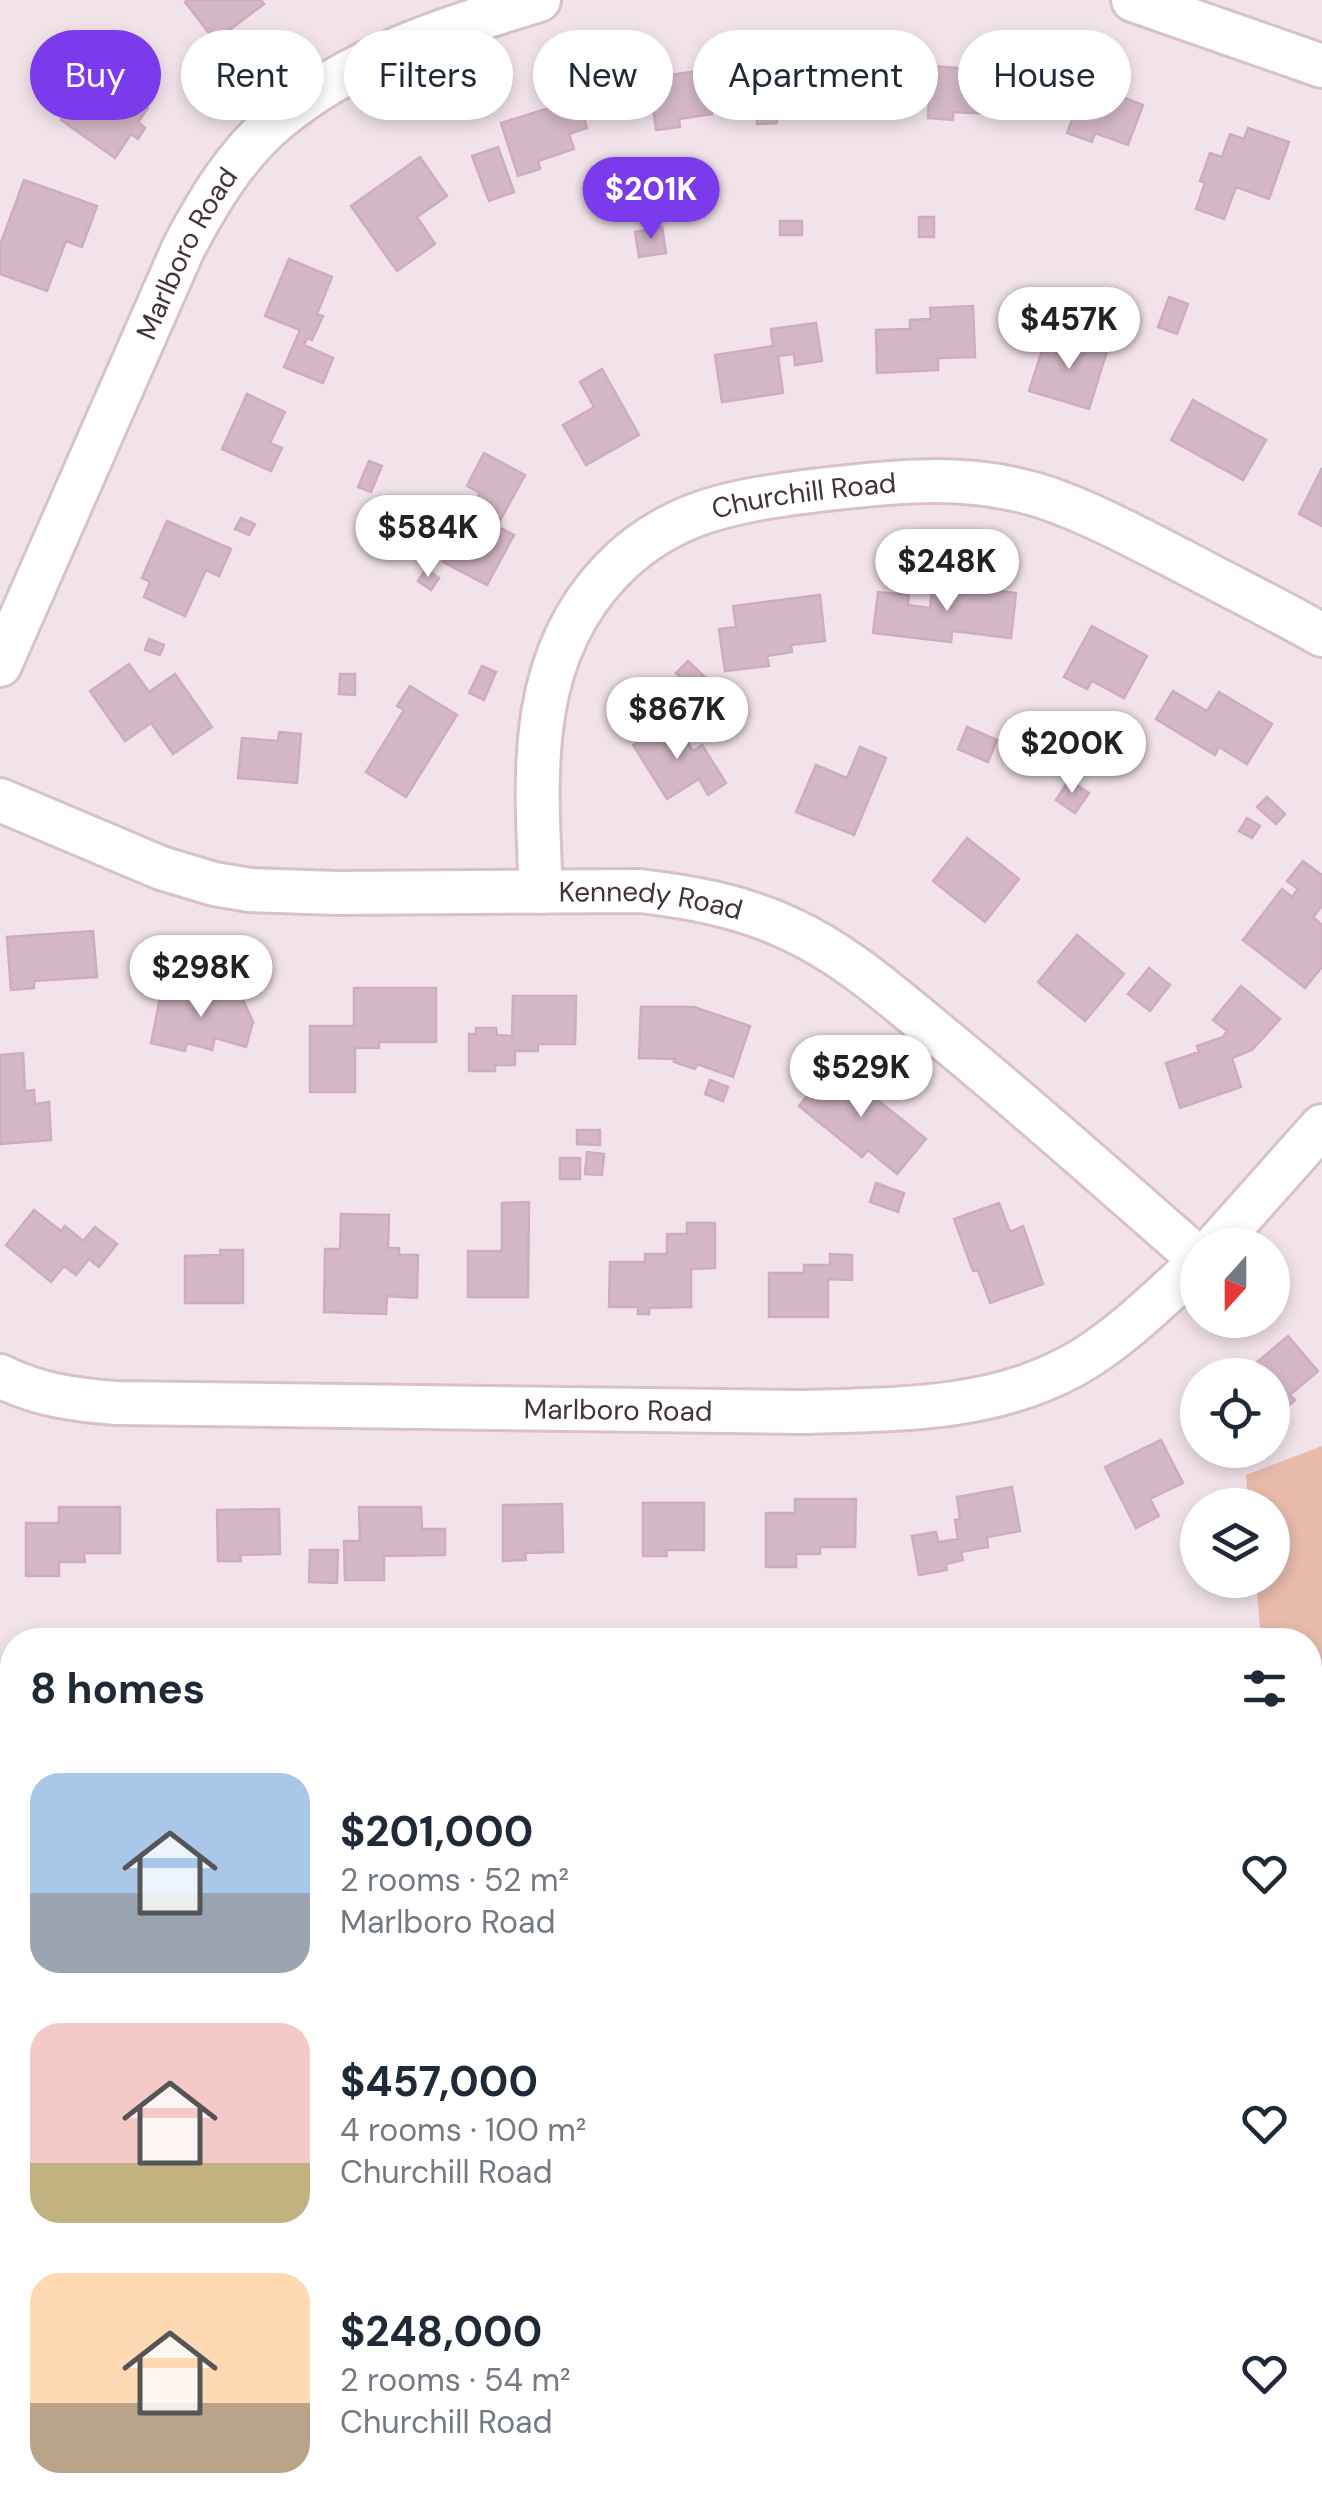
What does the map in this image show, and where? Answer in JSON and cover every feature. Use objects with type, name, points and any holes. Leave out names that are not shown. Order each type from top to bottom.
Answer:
[{"type":"street","name":"Marlboro Road","points":[[0,665],[183,249],[219,187],[250,146],[276,121],[344,73],[439,33],[539,0]]},
{"type":"street","points":[[1133,0],[1322,66]]},
{"type":"street","name":"Churchill Road","points":[[541,892],[541,733],[550,678],[562,639],[592,592],[631,552],[675,524],[712,510],[804,492],[896,482],[973,482],[1013,489],[1111,525],[1322,635]]},
{"type":"street","name":"Kennedy Road","points":[[0,800],[142,861],[214,884],[296,893],[640,891],[684,896],[754,914],[821,945],[870,978],[990,1076],[1180,1245]]},
{"type":"street","points":[[1231,1228],[1322,1126]]},
{"type":"street","name":"Marlboro Road","points":[[0,1376],[68,1399],[116,1402],[800,1412],[902,1409],[964,1403],[1014,1391],[1074,1365],[1180,1278]]},
{"type":"shaded area","points":[[1322,1446],[1322,1628],[1260,1628],[1258,1598],[1290,1598],[1290,1488],[1247,1488],[1246,1475],[1264,1468],[1290,1468],[1290,1458]]},
{"type":"building","points":[[261,0],[264,4],[230,30],[207,30],[185,2]]},
{"type":"building","points":[[938,67],[958,68],[958,112],[953,112],[953,120],[938,119]]},
{"type":"building","points":[[693,72],[693,117],[679,119],[680,127],[656,130],[655,120],[673,120],[673,75]]},
{"type":"building","points":[[1131,100],[1143,105],[1128,145],[1095,133],[1092,142],[1067,133],[1072,120],[1131,120]]},
{"type":"building","points":[[533,113],[533,120],[585,120],[587,128],[569,134],[574,149],[538,161],[540,169],[518,176],[501,123]]},
{"type":"building","points":[[61,120],[139,120],[145,128],[138,139],[131,134],[115,158]]},
{"type":"building","points":[[757,120],[777,120],[777,123],[757,124]]},
{"type":"building","points":[[1248,128],[1289,142],[1269,199],[1236,187],[1224,219],[1196,209],[1210,153],[1222,157],[1230,134],[1244,139]]},
{"type":"building","points":[[498,147],[514,192],[489,201],[472,156]]},
{"type":"building","points":[[420,157],[447,196],[417,217],[435,244],[397,271],[351,206]]},
{"type":"building","points":[[24,180],[97,206],[82,247],[66,241],[47,291],[0,274],[0,245]]},
{"type":"building","points":[[919,217],[934,217],[934,237],[919,237]]},
{"type":"building","points":[[780,221],[802,221],[802,235],[780,235]]},
{"type":"building","points":[[662,227],[666,253],[639,257],[635,232]]},
{"type":"building","points":[[289,259],[332,277],[317,314],[323,316],[312,340],[307,338],[304,345],[333,358],[323,383],[284,367],[300,330],[265,316]]},
{"type":"building","points":[[1169,297],[1188,304],[1177,334],[1158,327]]},
{"type":"building","points":[[973,306],[975,357],[938,358],[938,370],[877,373],[876,330],[910,329],[910,320],[931,319],[930,308]]},
{"type":"building","points":[[816,323],[822,361],[795,365],[794,354],[778,356],[783,393],[722,402],[715,355],[773,346],[771,329]]},
{"type":"building","points":[[1046,338],[1078,347],[1081,339],[1108,348],[1089,409],[1029,391]]},
{"type":"building","points":[[602,369],[639,435],[586,465],[563,425],[594,407],[580,382]]},
{"type":"building","points":[[247,394],[285,412],[270,443],[282,448],[271,471],[222,449]]},
{"type":"building","points":[[1193,400],[1266,440],[1243,480],[1171,440]]},
{"type":"building","points":[[484,453],[525,475],[497,526],[514,535],[487,585],[443,562],[480,493],[467,486]]},
{"type":"building","points":[[369,461],[382,466],[371,492],[358,487]]},
{"type":"building","points":[[1322,468],[1322,526],[1299,514]]},
{"type":"building","points":[[241,518],[255,524],[249,535],[235,529]]},
{"type":"building","points":[[167,521],[231,549],[219,576],[206,570],[185,616],[144,597],[150,582],[142,578]]},
{"type":"building","points":[[426,569],[439,578],[431,590],[418,581]]},
{"type":"building","points":[[933,583],[1016,593],[1011,638],[952,631],[951,642],[873,633],[878,592],[909,595],[908,605],[930,608]]},
{"type":"building","points":[[820,595],[825,641],[791,645],[792,652],[767,656],[769,666],[725,671],[719,629],[736,627],[733,606]]},
{"type":"building","points":[[1092,626],[1147,656],[1124,698],[1092,681],[1087,689],[1064,677]]},
{"type":"building","points":[[149,639],[164,645],[160,655],[145,650]]},
{"type":"building","points":[[688,661],[705,677],[693,689],[676,673]]},
{"type":"building","points":[[129,664],[149,692],[175,674],[212,727],[173,754],[151,723],[125,741],[90,691]]},
{"type":"building","points":[[482,666],[496,672],[484,700],[469,693]]},
{"type":"building","points":[[340,674],[355,674],[355,695],[339,694]]},
{"type":"building","points":[[410,686],[457,715],[406,797],[366,772],[404,710],[397,706]]},
{"type":"building","points":[[1173,691],[1207,711],[1219,692],[1272,724],[1247,764],[1219,747],[1215,755],[1156,719]]},
{"type":"building","points":[[674,720],[693,751],[702,745],[726,783],[708,795],[699,779],[667,799],[633,745]]},
{"type":"building","points":[[967,727],[997,740],[988,762],[958,749]]},
{"type":"building","points":[[279,732],[301,734],[297,783],[238,778],[242,738],[278,741]]},
{"type":"building","points":[[860,747],[886,758],[854,835],[796,812],[816,765],[847,778]]},
{"type":"building","points":[[1069,780],[1089,793],[1075,813],[1056,800]]},
{"type":"building","points":[[1267,797],[1285,814],[1276,824],[1257,807]]},
{"type":"building","points":[[1247,818],[1260,826],[1252,838],[1239,831]]},
{"type":"building","points":[[967,838],[1019,879],[985,922],[933,881]]},
{"type":"building","points":[[1303,861],[1322,875],[1322,906],[1313,917],[1322,925],[1322,967],[1305,988],[1243,940],[1282,889],[1292,897],[1298,889],[1287,881]]},
{"type":"building","points":[[93,931],[97,977],[34,981],[34,988],[11,990],[7,937]]},
{"type":"building","points":[[1077,935],[1124,974],[1085,1021],[1038,982]]},
{"type":"building","points":[[1149,968],[1170,985],[1150,1011],[1128,994]]},
{"type":"building","points":[[1241,986],[1280,1019],[1252,1050],[1232,1058],[1241,1087],[1180,1108],[1166,1063],[1199,1052],[1197,1046],[1223,1037],[1227,1031],[1213,1020]]},
{"type":"building","points":[[162,988],[200,997],[202,989],[242,997],[253,1022],[246,1047],[215,1038],[212,1050],[187,1043],[185,1051],[151,1043]]},
{"type":"building","points":[[354,988],[436,988],[436,1042],[379,1042],[379,1048],[355,1048],[355,1092],[310,1092],[310,1026],[354,1026]]},
{"type":"building","points":[[513,996],[576,996],[575,1044],[538,1044],[538,1051],[515,1051],[515,1065],[495,1065],[495,1071],[469,1071],[469,1034],[476,1034],[476,1028],[496,1028],[497,1035],[512,1036]]},
{"type":"building","points":[[641,1007],[694,1007],[750,1026],[733,1077],[697,1064],[695,1069],[674,1062],[675,1059],[639,1058]]},
{"type":"building","points":[[23,1053],[25,1091],[34,1090],[35,1104],[49,1102],[51,1140],[0,1144],[0,1055]]},
{"type":"building","points":[[833,1064],[926,1139],[897,1174],[868,1150],[862,1157],[799,1106]]},
{"type":"building","points":[[710,1080],[728,1087],[723,1101],[705,1094]]},
{"type":"building","points":[[577,1130],[600,1130],[600,1145],[577,1144]]},
{"type":"building","points":[[587,1152],[604,1154],[602,1175],[585,1174]]},
{"type":"building","points":[[560,1158],[580,1158],[580,1179],[560,1179]]},
{"type":"building","points":[[876,1183],[904,1193],[898,1212],[870,1202]]},
{"type":"building","points":[[529,1202],[528,1297],[468,1297],[468,1251],[502,1251],[502,1203]]},
{"type":"building","points":[[999,1203],[1010,1232],[1023,1226],[1043,1284],[990,1303],[978,1270],[973,1271],[954,1219]]},
{"type":"building","points":[[34,1210],[61,1231],[65,1226],[83,1241],[95,1227],[117,1244],[99,1267],[89,1259],[76,1275],[64,1266],[51,1282],[6,1245]]},
{"type":"building","points":[[341,1214],[389,1215],[388,1248],[399,1248],[399,1255],[418,1255],[417,1298],[387,1296],[386,1314],[324,1312],[325,1249],[340,1249]]},
{"type":"building","points":[[687,1223],[715,1223],[715,1268],[691,1269],[691,1307],[649,1308],[649,1314],[638,1314],[638,1307],[609,1307],[610,1262],[645,1262],[645,1254],[667,1254],[667,1234],[687,1234]]},
{"type":"building","points":[[220,1250],[243,1250],[243,1303],[185,1303],[185,1256],[221,1255]]},
{"type":"building","points":[[830,1254],[852,1255],[852,1280],[828,1279],[828,1317],[769,1317],[769,1273],[804,1273],[804,1265],[830,1265]]},
{"type":"building","points":[[1290,1338],[1318,1371],[1290,1395],[1290,1358],[1262,1358]]},
{"type":"building","points":[[1161,1440],[1183,1483],[1150,1499],[1159,1516],[1136,1528],[1105,1467]]},
{"type":"building","points":[[1012,1487],[1020,1531],[987,1537],[988,1547],[961,1552],[963,1560],[946,1564],[947,1570],[919,1575],[912,1536],[936,1532],[938,1542],[958,1539],[957,1497]]},
{"type":"building","points":[[795,1499],[856,1499],[855,1547],[820,1547],[820,1554],[796,1554],[796,1567],[766,1567],[766,1513],[795,1513]]},
{"type":"building","points":[[643,1503],[704,1503],[704,1550],[666,1550],[667,1556],[643,1556]]},
{"type":"building","points":[[562,1504],[563,1552],[525,1553],[526,1560],[503,1561],[503,1505]]},
{"type":"building","points":[[59,1507],[120,1507],[120,1553],[84,1553],[85,1562],[59,1562],[59,1576],[26,1576],[26,1523],[59,1523]]},
{"type":"building","points":[[359,1507],[421,1507],[422,1529],[445,1529],[445,1555],[384,1556],[384,1580],[345,1580],[344,1541],[360,1541]]},
{"type":"building","points":[[279,1509],[280,1554],[240,1555],[241,1561],[218,1561],[217,1510]]},
{"type":"building","points":[[310,1550],[338,1550],[337,1583],[309,1582]]}]
